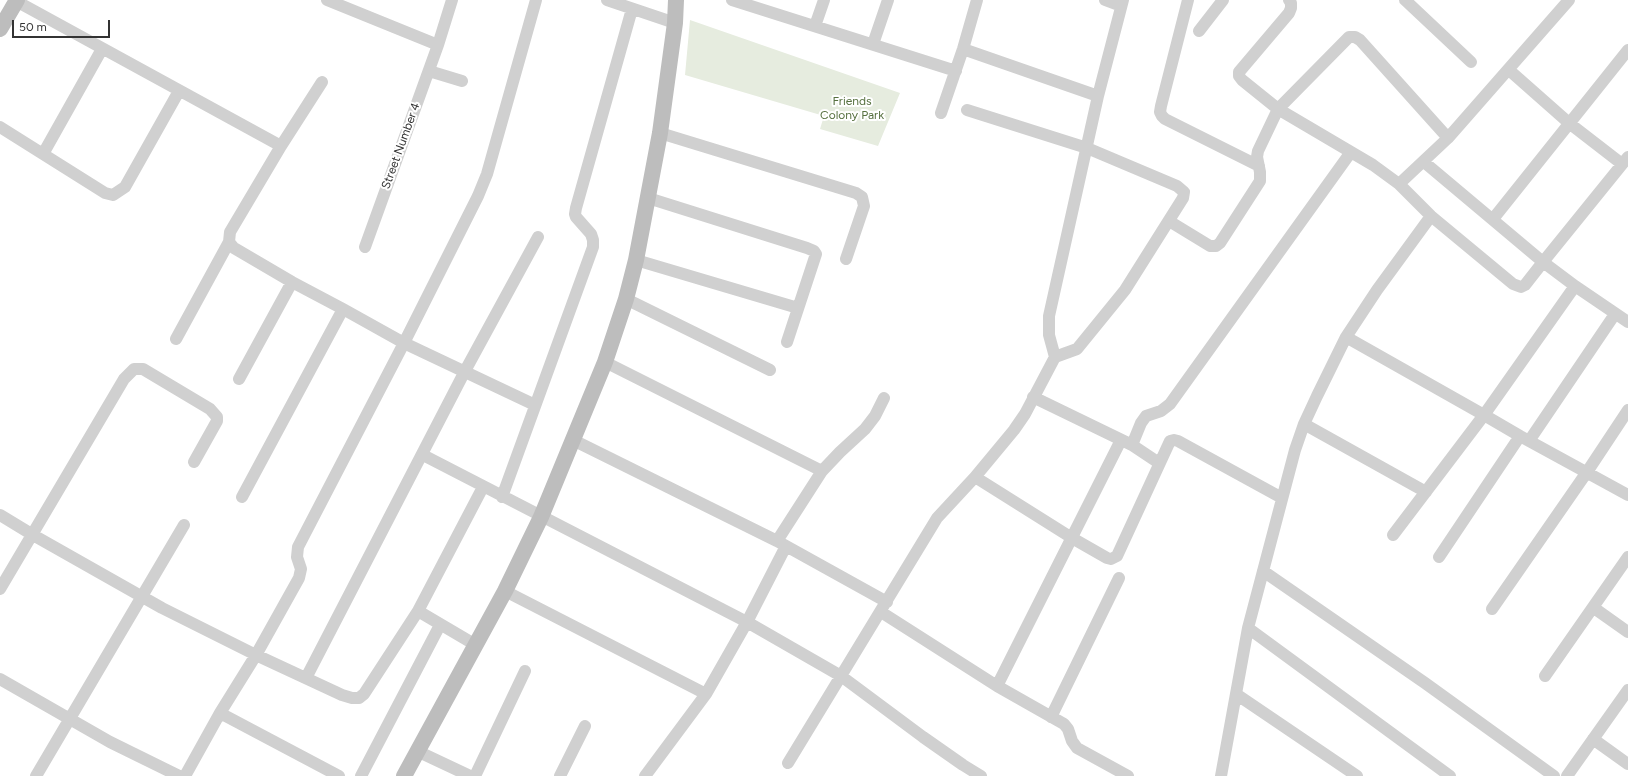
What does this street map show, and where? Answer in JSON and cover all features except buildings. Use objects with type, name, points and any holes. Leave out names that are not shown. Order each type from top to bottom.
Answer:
[{"type":"street","points":[[327,0],[438,45]]},
{"type":"street","name":"Street Number 4","points":[[364,247],[429,71],[452,0]]},
{"type":"street","points":[[185,776],[220,712],[256,655],[301,574],[297,557],[298,547],[404,343],[480,191],[536,0]]},
{"type":"street","points":[[607,0],[675,23]]},
{"type":"street","points":[[404,776],[504,591],[541,517],[605,362],[626,299],[636,260],[660,133],[675,23],[676,0]]},
{"type":"street","points":[[732,0],[746,2],[815,26],[956,71]]},
{"type":"street","points":[[815,26],[824,0]]},
{"type":"street","points":[[873,44],[888,0]]},
{"type":"street","points":[[941,113],[956,71],[977,0]]},
{"type":"street","points":[[788,763],[937,518],[975,477],[1014,430],[1055,357],[1049,335],[1049,316],[1098,96],[1122,3],[1105,0]]},
{"type":"street","points":[[1188,0],[1160,112],[1165,119],[1259,166]]},
{"type":"street","points":[[1199,31],[1223,0]]},
{"type":"street","points":[[1289,0],[1291,3],[1289,13],[1239,72],[1239,76],[1242,80],[1278,109],[1373,165],[1398,184],[1431,216],[1516,286],[1521,287],[1525,285],[1625,160],[1569,123],[1509,70]]},
{"type":"street","points":[[1398,184],[1424,162],[1448,138],[1569,0]]},
{"type":"street","points":[[0,29],[17,1],[178,91],[281,146]]},
{"type":"street","points":[[1411,2],[1471,62]]},
{"type":"street","points":[[502,497],[593,247],[591,234],[575,214],[632,9]]},
{"type":"street","points":[[1169,221],[1206,244],[1216,246],[1220,243],[1260,181],[1257,157],[1258,151],[1278,109],[1349,37],[1355,37],[1360,40],[1448,138]]},
{"type":"street","points":[[43,154],[102,49]]},
{"type":"street","points":[[963,49],[1098,96]]},
{"type":"street","points":[[1494,219],[1628,50]]},
{"type":"street","points":[[429,71],[462,82]]},
{"type":"street","points":[[176,339],[229,242],[230,232],[281,146],[322,82]]},
{"type":"street","points":[[0,128],[105,193],[113,195],[120,192],[125,187],[178,91]]},
{"type":"street","points":[[967,110],[1087,148],[1182,189],[1184,192],[1183,198],[1125,290],[1081,345],[1071,353],[1055,357]]},
{"type":"street","points":[[660,133],[856,193],[862,197],[864,206],[846,259]]},
{"type":"street","points":[[997,686],[1072,538],[1127,443],[1146,416],[1162,411],[1170,404],[1351,152]]},
{"type":"street","points":[[1424,162],[1494,219],[1543,262],[1628,322]]},
{"type":"street","points":[[648,198],[814,251],[816,254],[787,342]]},
{"type":"street","points":[[1224,775],[1242,657],[1248,628],[1295,450],[1304,424],[1346,337],[1377,290],[1431,216]]},
{"type":"street","points":[[306,678],[465,371],[538,237]]},
{"type":"street","points":[[229,242],[234,248],[292,282],[404,343],[535,405]]},
{"type":"street","points":[[636,260],[798,308]]},
{"type":"street","points":[[239,379],[292,282]]},
{"type":"street","points":[[1393,535],[1484,414],[1575,286]]},
{"type":"street","points":[[626,299],[770,370]]},
{"type":"street","points":[[242,497],[343,309]]},
{"type":"street","points":[[1439,557],[1615,314]]},
{"type":"street","points":[[1346,337],[1484,414],[1524,439],[1628,495]]},
{"type":"street","points":[[605,362],[822,471]]},
{"type":"street","points":[[0,589],[124,379],[134,369],[143,369],[210,409],[217,417],[217,420],[194,462]]},
{"type":"street","points":[[1033,397],[1127,443],[1159,463]]},
{"type":"street","points":[[645,776],[706,694],[747,622],[781,544],[822,471],[865,429],[884,398]]},
{"type":"street","points":[[1492,609],[1628,410]]},
{"type":"street","points":[[1304,424],[1426,492]]},
{"type":"street","points":[[573,440],[781,544],[884,607],[997,686],[1067,726],[1072,741],[1077,748],[1128,776]]},
{"type":"street","points":[[975,477],[1072,538],[1107,558],[1115,558],[1117,556],[1167,444],[1174,440],[1282,498]]},
{"type":"street","points":[[422,455],[747,622],[841,676],[962,765],[982,776]]},
{"type":"street","points":[[0,515],[32,535],[162,608],[256,655],[342,695],[352,698],[359,698],[364,694],[418,611],[483,487]]},
{"type":"street","points":[[36,776],[184,525]]},
{"type":"street","points":[[1545,676],[1594,608],[1628,557]]},
{"type":"street","points":[[1263,571],[1425,683],[1554,776]]},
{"type":"street","points":[[1051,717],[1119,578]]},
{"type":"street","points":[[504,591],[706,694]]},
{"type":"street","points":[[1594,608],[1628,632]]},
{"type":"street","points":[[418,611],[474,644]]},
{"type":"street","points":[[361,776],[440,625]]},
{"type":"street","points":[[1248,628],[1450,776]]},
{"type":"street","points":[[475,776],[525,671]]},
{"type":"street","points":[[0,679],[110,742],[179,776]]},
{"type":"street","points":[[1567,776],[1593,739],[1624,702],[1628,690]]},
{"type":"street","points":[[1236,694],[1356,776]]},
{"type":"street","points":[[220,712],[340,776]]},
{"type":"street","points":[[560,776],[585,726]]},
{"type":"street","points":[[1593,739],[1628,764]]},
{"type":"street","points":[[417,751],[470,776]]},
{"type":"green space","name":"Friends Colony Park","points":[[690,20],[900,93],[878,146],[820,129],[824,116],[685,75]]}]
